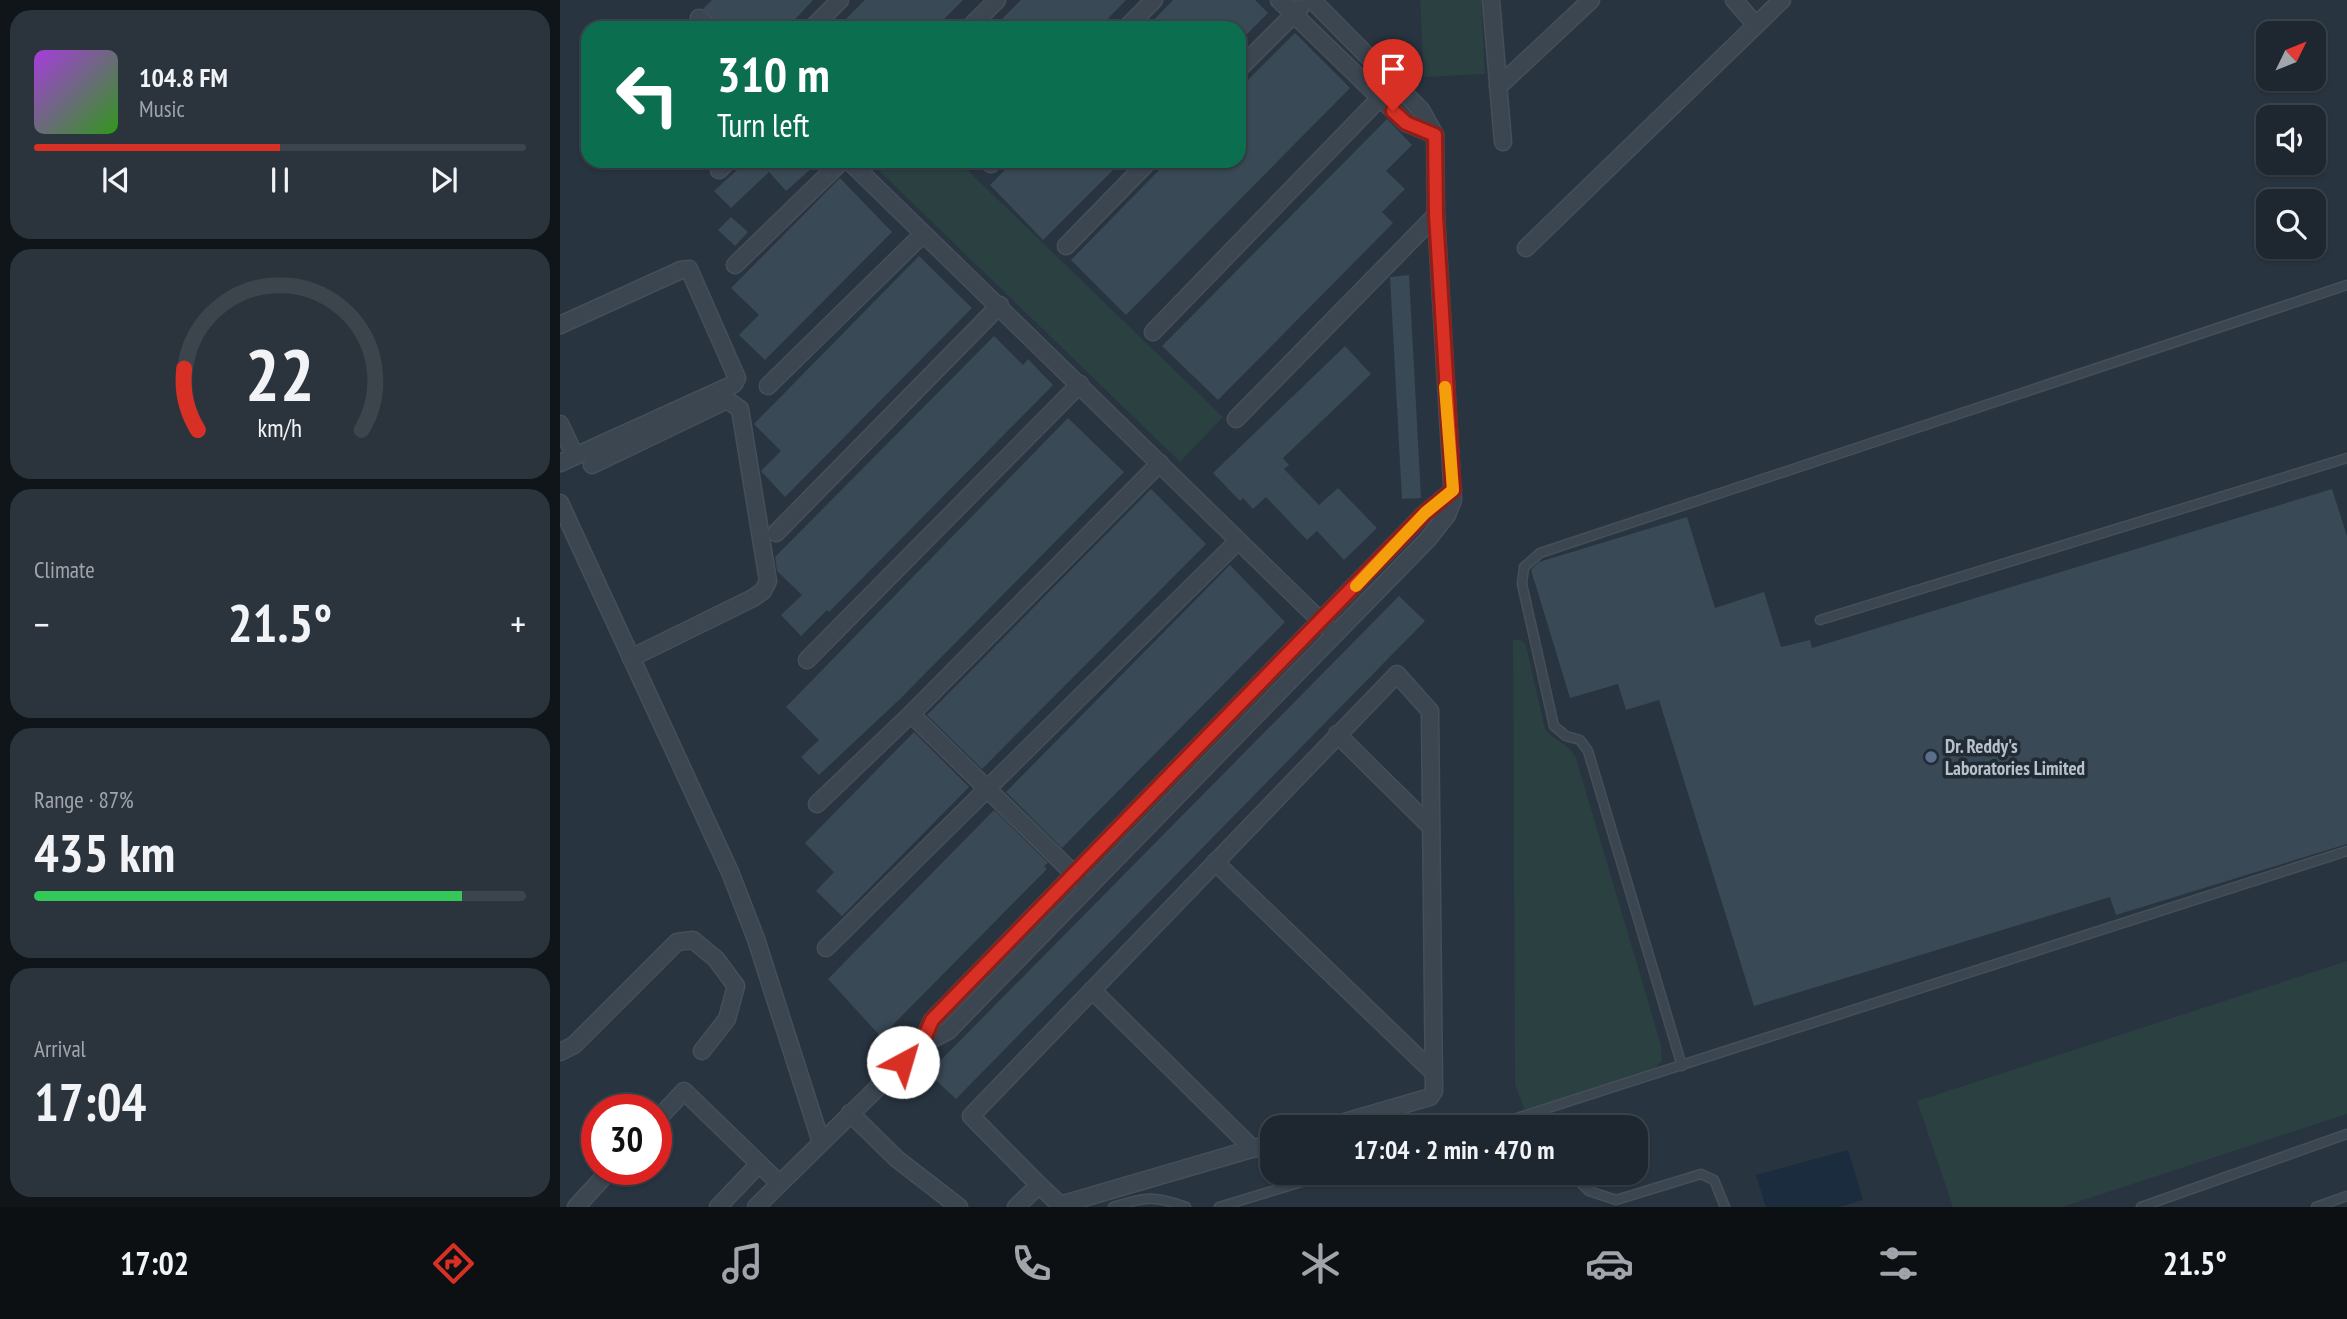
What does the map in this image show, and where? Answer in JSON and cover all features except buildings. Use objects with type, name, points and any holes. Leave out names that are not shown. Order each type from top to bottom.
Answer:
[{"type":"street","points":[[819,21],[840,0]]},
{"type":"street","points":[[976,21],[997,0]]},
{"type":"street","points":[[1133,21],[1154,0]]},
{"type":"street","points":[[1279,0],[1406,123],[1435,135]]},
{"type":"street","points":[[756,1207],[921,1045],[947,1031],[1089,889],[1428,539],[1447,515],[1453,500],[1453,490],[1436,215],[1435,135],[1422,110],[1311,0],[1293,14],[1246,62]]},
{"type":"street","points":[[1491,0],[1503,142]]},
{"type":"street","points":[[1498,87],[1591,0]]},
{"type":"street","points":[[1734,0],[1756,25]]},
{"type":"street","points":[[1526,248],[1782,0]]},
{"type":"street","points":[[1153,332],[1380,98]]},
{"type":"street","points":[[735,265],[835,168]]},
{"type":"street","points":[[856,168],[922,235],[1000,305],[1334,634]]},
{"type":"street","points":[[1066,246],[1142,168]]},
{"type":"street","points":[[1236,419],[1436,215]]},
{"type":"street","points":[[768,386],[922,235]]},
{"type":"street","points":[[560,325],[689,269],[737,379],[734,384],[567,459],[560,424]]},
{"type":"street","points":[[776,533],[1000,305]]},
{"type":"street","points":[[807,660],[1080,384]]},
{"type":"street","points":[[592,465],[727,401],[740,409],[768,581],[764,591],[631,657]]},
{"type":"street","points":[[817,804],[912,714],[1160,463]]},
{"type":"street","points":[[921,1045],[932,1020],[1322,622],[1425,513],[1453,490]]},
{"type":"street","points":[[560,503],[730,872],[756,939],[821,1142]]},
{"type":"street","points":[[827,948],[1238,541]]},
{"type":"street","points":[[1260,1147],[1063,1204],[1058,1203],[1039,1185],[971,1116],[1397,674],[1430,711],[1434,1091],[1430,1097],[1368,1115]]},
{"type":"street","points":[[912,714],[1089,889]]},
{"type":"street","points":[[1338,734],[1431,827]]},
{"type":"street","points":[[1215,862],[1433,1072]]},
{"type":"street","points":[[560,1052],[574,1045],[677,942],[694,940],[716,958],[736,986],[727,1020],[702,1051]]},
{"type":"street","points":[[1092,990],[1253,1149]]},
{"type":"street","points":[[672,1104],[684,1091],[779,1183]]},
{"type":"street","points":[[850,1113],[897,1159],[958,1207]]},
{"type":"street","points":[[718,1207],[759,1164]]},
{"type":"street","points":[[576,1207],[596,1185]]},
{"type":"street","points":[[1016,1207],[1039,1185]]},
{"type":"lane","points":[[1682,1066],[1588,751],[1580,740],[1566,736],[1555,726],[1522,584],[1524,567],[1540,553],[2347,285]]},
{"type":"lane","points":[[1820,620],[2347,458]]},
{"type":"lane","points":[[1529,1115],[2347,851]]},
{"type":"lane","points":[[1546,1110],[1547,1115]]},
{"type":"lane","points":[[2141,1207],[2347,1134]]},
{"type":"lane","points":[[1583,1185],[1589,1191],[1616,1200],[1702,1174],[1714,1180],[1725,1207]]},
{"type":"lane","points":[[1219,1207],[1292,1185]]},
{"type":"lane","points":[[1113,1207],[1147,1196],[1163,1198],[1186,1207]]},
{"type":"lane","points":[[2316,1207],[2347,1196]]},
{"type":"green space","points":[[1420,0],[1481,0],[1485,74],[1424,77]]},
{"type":"green space","points":[[876,168],[965,168],[1223,417],[1180,462]]},
{"type":"green space","points":[[1513,640],[1521,640],[1526,645],[1545,729],[1570,749],[1576,758],[1661,1045],[1662,1061],[1652,1071],[1526,1112],[1515,1085]]},
{"type":"green space","points":[[2347,961],[2347,1114],[2062,1207],[1953,1207],[1917,1101]]},
{"type":"water","points":[[1848,1150],[1863,1200],[1839,1207],[1766,1207],[1756,1175]]},
{"type":"slow traffic","points":[[1356,586],[1425,513],[1453,490],[1445,387]]},
{"type":"place","name":"Dr. Reddy's Laboratories Limited","points":[[1931,757]]},
{"type":"route","points":[[903,1062],[921,1045],[932,1020],[1322,622],[1425,513],[1453,490],[1436,215],[1435,135],[1406,123],[1393,111]]}]
